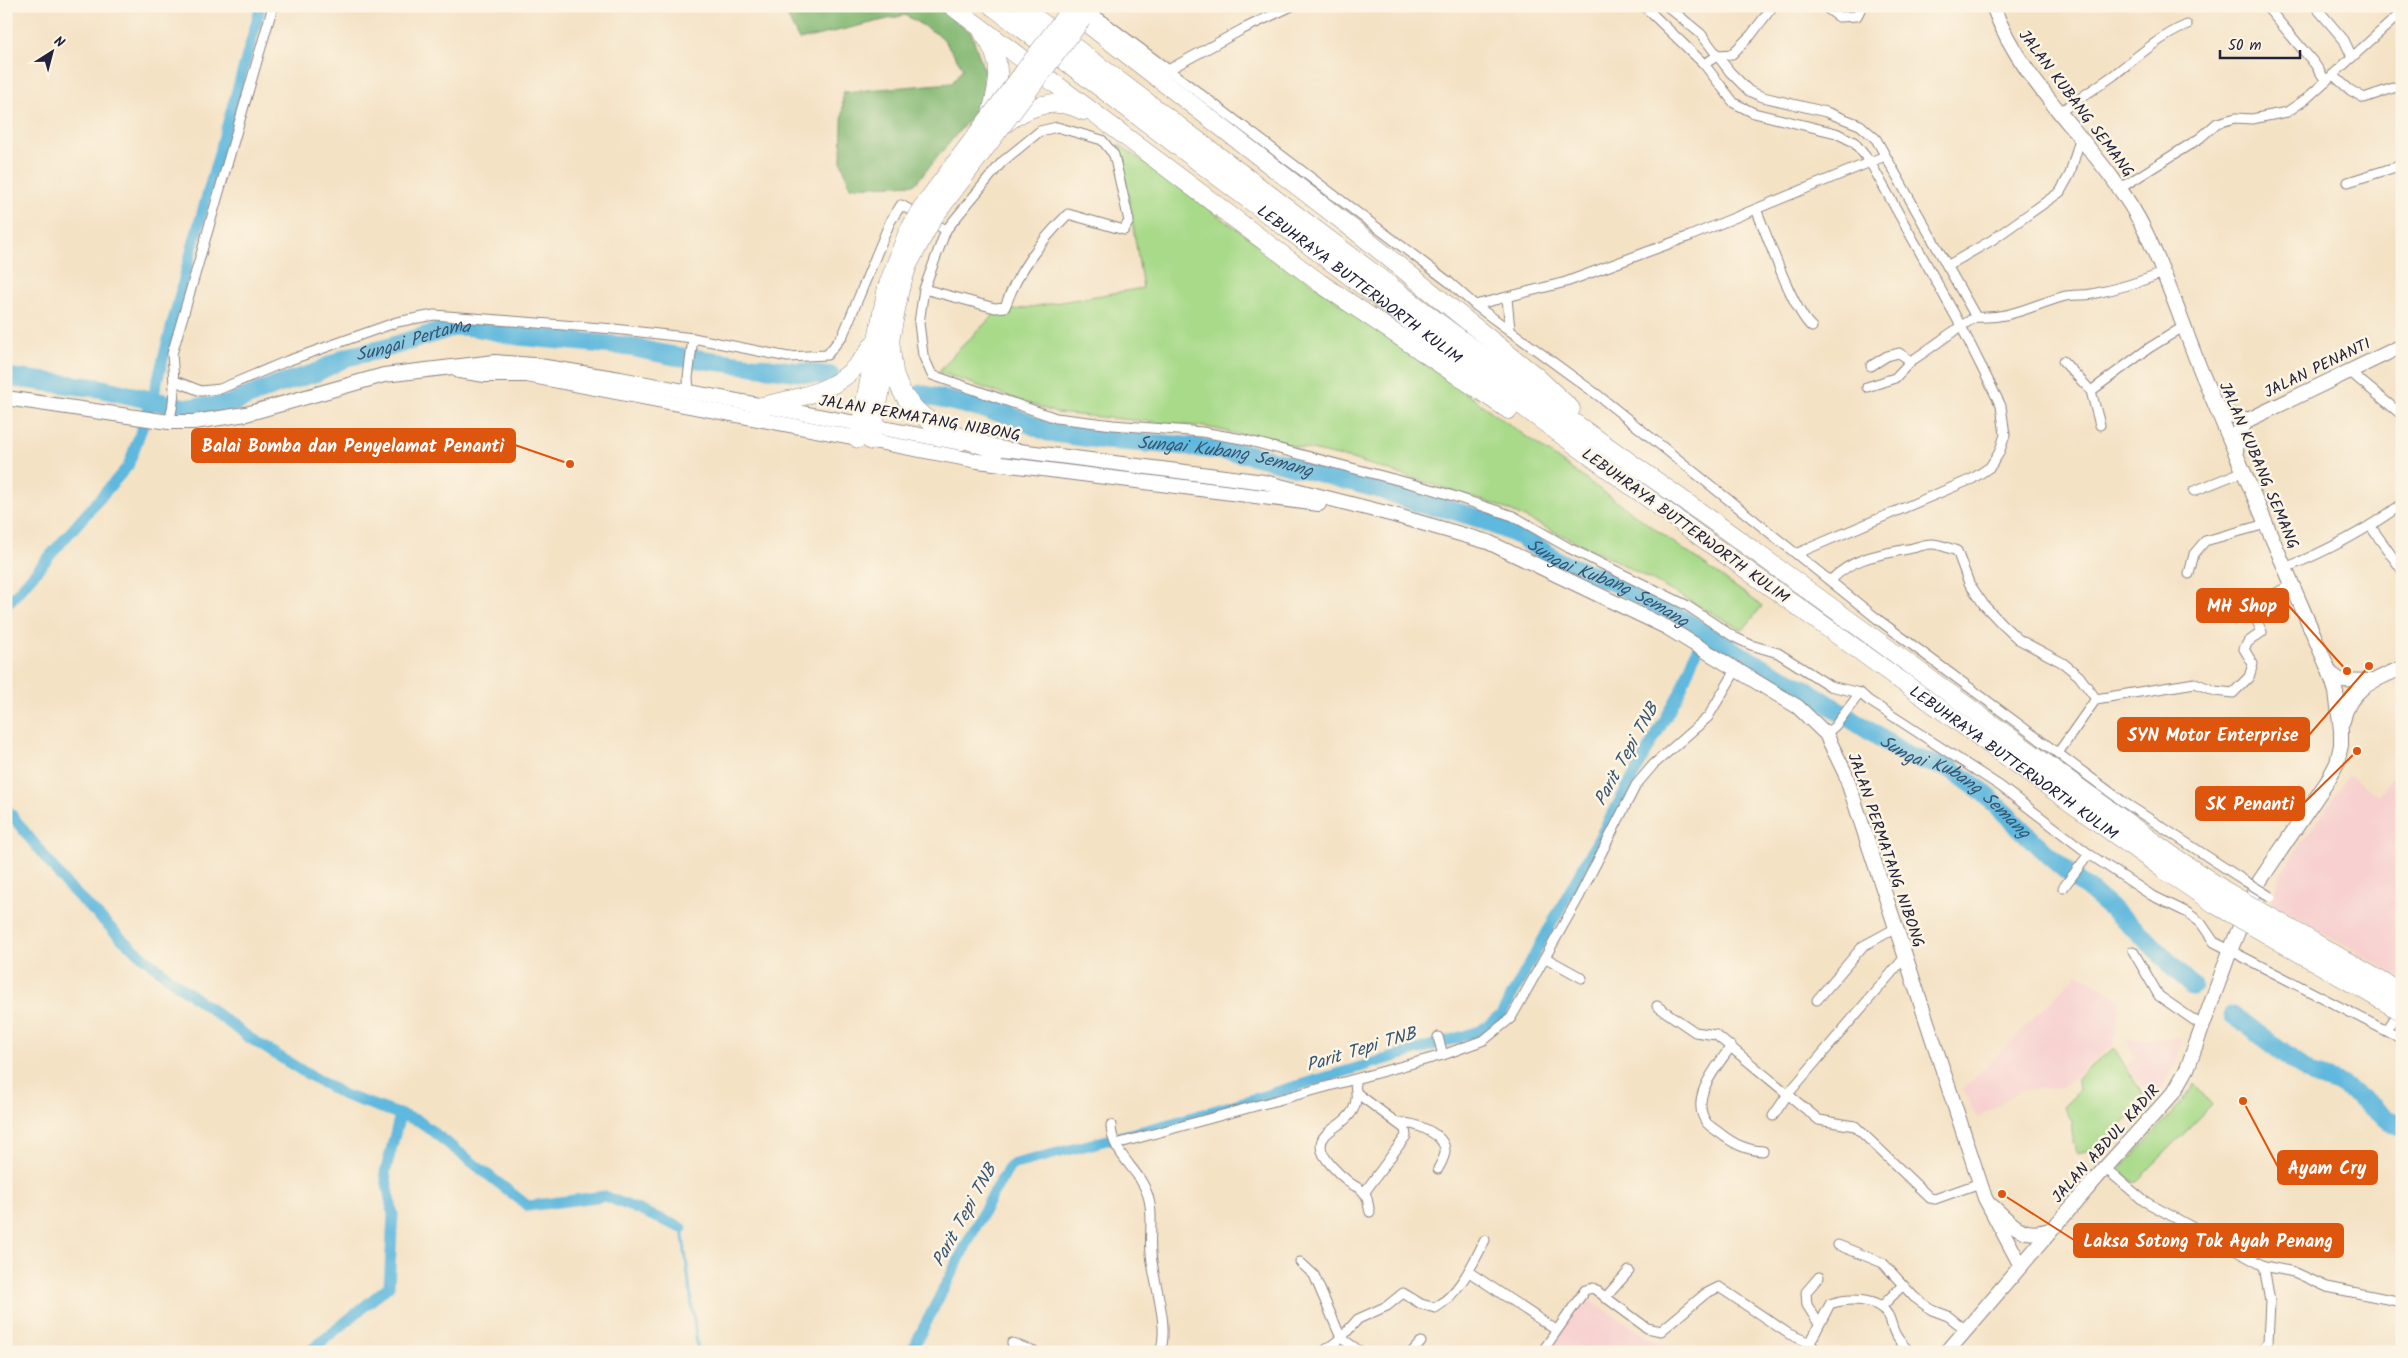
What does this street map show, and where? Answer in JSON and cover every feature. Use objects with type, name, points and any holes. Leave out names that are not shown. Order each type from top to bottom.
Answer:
[{"type":"highway","points":[[952,6],[1320,283],[1511,412],[1602,464]]},
{"type":"highway","name":"LEBUHRAYA BUTTERWORTH KULIM","points":[[992,6],[1602,464],[2178,880],[2253,927],[2402,1012]]},
{"type":"highway","name":"LEBUHRAYA BUTTERWORTH KULIM","points":[[1020,6],[1528,390],[1724,529],[2180,860],[2253,908],[2402,992]]},
{"type":"highway","points":[[866,433],[894,288],[907,234],[921,209],[996,122],[1036,69],[1076,10],[1537,377],[1613,449]]},
{"type":"highway","points":[[977,25],[992,44],[999,68],[996,122]]},
{"type":"highway","points":[[996,122],[1045,104],[1070,104],[1116,129]]},
{"type":"highway","points":[[758,407],[813,394],[840,382],[884,339]]},
{"type":"highway","points":[[884,339],[896,378],[913,406],[937,426],[965,440],[997,448]]},
{"type":"main road","name":"JALAN KUBANG SEMANG","points":[[1993,6],[2006,38],[2119,189],[2145,230],[2183,327],[2330,673],[2336,692],[2341,745],[2334,769],[2257,885],[2229,954]]},
{"type":"main road","name":"JALAN PENANTI","points":[[2248,420],[2349,371],[2400,349]]},
{"type":"main road","name":"JALAN PERMATANG NIBONG","points":[[6,398],[133,415],[163,421],[194,422],[246,414],[384,375],[495,362],[533,365],[688,385],[758,407],[978,461],[1262,496],[1394,515]]},
{"type":"main road","name":"JALAN PERMATANG NIBONG","points":[[440,367],[485,375],[526,375],[866,433],[1264,482],[1394,515],[1488,542],[1666,627],[1798,707],[1830,730],[1985,1198],[2020,1266]]},
{"type":"main road","points":[[2215,402],[2224,413],[2248,420],[2238,434],[2236,452]]},
{"type":"main road","points":[[2341,730],[2349,700],[2358,689],[2402,668]]},
{"type":"main road","points":[[2330,673],[2345,681],[2371,682]]},
{"type":"main road","name":"JALAN ABDUL KADIR","points":[[1947,1352],[2052,1229],[2174,1092],[2187,1068],[2205,1023],[2229,954]]},
{"type":"main road","points":[[1985,1198],[2017,1229],[2028,1234],[2038,1234],[2052,1229]]},
{"type":"street","points":[[163,421],[174,408],[175,384],[172,354],[273,6]]},
{"type":"street","points":[[1168,70],[1243,29],[1292,6]]},
{"type":"street","points":[[1644,6],[1704,64],[1734,103],[1754,114],[1836,133],[1854,142],[1870,162],[2002,406],[2005,435],[2000,452],[1990,467],[1972,478],[1798,553]]},
{"type":"street","points":[[1651,13],[1658,6]]},
{"type":"street","points":[[1667,6],[1701,34],[1719,55],[1730,72],[1749,91],[1763,98],[1826,112],[1860,125],[1876,139],[1976,317]]},
{"type":"street","points":[[1704,64],[1719,55],[1732,54],[1751,35],[1774,6]]},
{"type":"street","points":[[1824,6],[1839,17],[1857,16],[1862,6]]},
{"type":"street","points":[[2266,6],[2314,64],[2326,82]]},
{"type":"street","points":[[2315,6],[2344,40],[2352,57]]},
{"type":"street","points":[[1076,10],[1168,70],[1449,282],[1474,305],[1599,396],[1798,553],[1880,621],[2122,801],[2271,898]]},
{"type":"street","points":[[2119,189],[2200,138],[2217,122],[2287,112],[2306,100],[2402,12]]},
{"type":"street","points":[[2060,112],[2114,74],[2139,53],[2172,32],[2187,25]]},
{"type":"street","points":[[2333,75],[2350,90],[2364,98],[2402,85]]},
{"type":"street","points":[[924,289],[995,308],[1005,306],[1013,285],[1042,241],[1068,214],[1124,230],[1129,221],[1114,156],[1102,140],[1057,127],[1040,131],[1002,162],[946,230],[924,289],[919,323],[923,355],[932,375],[1056,418],[1113,425],[1202,432],[1242,439],[1359,468],[1513,516],[1569,548],[1686,605],[1751,645],[1778,653],[1830,686],[1858,696],[1876,706],[2000,786],[2088,854],[2151,895],[2188,913],[2201,923],[2214,942],[2229,954],[2402,1039]]},
{"type":"street","points":[[1946,266],[1992,240],[2060,192],[2070,174],[2080,139]]},
{"type":"street","points":[[1474,305],[1566,282],[1690,236],[1885,156]]},
{"type":"street","points":[[2348,182],[2402,165]]},
{"type":"street","points":[[175,384],[201,391],[220,389],[287,361],[397,322],[434,315],[614,329],[694,338],[788,357],[826,355],[843,335],[887,231],[901,205],[946,230]]},
{"type":"street","points":[[1756,209],[1789,288],[1806,323],[1812,327]]},
{"type":"street","points":[[1868,387],[1895,378],[1911,361],[1948,338],[1960,326],[1976,317],[1997,318],[2013,315],[2064,296],[2091,294],[2135,284],[2163,274]]},
{"type":"street","points":[[1507,298],[1510,330]]},
{"type":"street","points":[[2091,391],[2149,348],[2183,327]]},
{"type":"street","points":[[688,385],[694,338]]},
{"type":"street","points":[[1871,366],[1888,356],[1899,353],[1911,361]]},
{"type":"street","points":[[2063,361],[2091,391],[2100,425]]},
{"type":"street","points":[[2349,371],[2402,414]]},
{"type":"street","points":[[2194,491],[2244,471]]},
{"type":"street","points":[[2285,568],[2322,553],[2371,527],[2402,504]]},
{"type":"street","points":[[2189,574],[2194,554],[2205,541],[2266,524]]},
{"type":"street","points":[[2371,527],[2402,570]]},
{"type":"street","points":[[1831,580],[1848,565],[1865,557],[1918,548],[1928,544],[1957,551],[1969,583],[1984,605],[2018,639],[2063,663],[2079,676],[2096,699]]},
{"type":"street","points":[[2226,617],[2252,611],[2261,606],[2266,599],[2292,584]]},
{"type":"street","points":[[2058,753],[2096,699],[2194,683],[2216,691],[2233,693],[2250,677],[2253,664],[2244,649],[2248,642],[2262,632],[2252,611]]},
{"type":"street","points":[[1115,1142],[1354,1080],[1484,1040],[1511,1018],[1546,958],[1636,785],[1653,765],[1708,716],[1736,670]]},
{"type":"street","points":[[1830,730],[1858,696]]},
{"type":"street","points":[[2065,886],[2088,854]]},
{"type":"street","points":[[1817,1000],[1863,946],[1896,928]]},
{"type":"street","points":[[2133,950],[2160,996],[2205,1023]]},
{"type":"street","points":[[1773,1116],[1788,1094],[1905,957]]},
{"type":"street","points":[[1546,958],[1582,978]]},
{"type":"street","points":[[1657,1006],[1695,1032],[1716,1035],[1823,1122],[1855,1126],[1930,1198],[1935,1199],[1980,1183]]},
{"type":"street","points":[[2386,1030],[2402,1007]]},
{"type":"street","points":[[1438,1038],[1442,1054]]},
{"type":"street","points":[[1731,1046],[1702,1093],[1700,1107],[1706,1122],[1735,1145],[1763,1151]]},
{"type":"street","points":[[1354,1080],[1358,1094],[1357,1104],[1346,1118],[1324,1138],[1321,1145],[1322,1154],[1348,1182],[1364,1193],[1370,1212]]},
{"type":"street","points":[[1358,1094],[1405,1129],[1406,1136],[1364,1193]]},
{"type":"street","points":[[1398,1123],[1409,1122],[1421,1125],[1444,1144],[1445,1151],[1438,1169]]},
{"type":"street","points":[[1111,1127],[1115,1142],[1140,1178],[1148,1195],[1151,1214],[1150,1251],[1163,1323],[1163,1344],[1160,1352]]},
{"type":"street","points":[[2106,1168],[2144,1202],[2264,1266],[2294,1272],[2327,1287],[2402,1302]]},
{"type":"street","points":[[1323,1352],[1341,1338],[1358,1319],[1387,1306],[1403,1293],[1421,1304],[1435,1308],[1444,1303],[1469,1272],[1485,1240]]},
{"type":"street","points":[[1838,1245],[1884,1263],[1903,1285],[1926,1306],[1948,1316],[1966,1330]]},
{"type":"street","points":[[1300,1262],[1314,1275],[1341,1338],[1361,1352]]},
{"type":"street","points":[[2261,1352],[2268,1342],[2267,1324],[2270,1302],[2264,1266]]},
{"type":"street","points":[[1605,1298],[1629,1271]]},
{"type":"street","points":[[1469,1272],[1556,1330]]},
{"type":"street","points":[[1819,1277],[1806,1292],[1807,1305],[1819,1324]]},
{"type":"street","points":[[1881,1307],[1903,1285]]},
{"type":"street","points":[[1542,1352],[1586,1290],[1593,1288],[1647,1328],[1661,1331],[1705,1294],[1719,1287],[1789,1334],[1810,1343],[1817,1352]]},
{"type":"street","points":[[1810,1343],[1830,1304],[1840,1300],[1868,1302],[1881,1307],[1888,1314],[1896,1337],[1910,1352]]},
{"type":"street","points":[[1412,1352],[1421,1342]]},
{"type":"street","points":[[1012,1343],[1035,1352]]},
{"type":"shaded area","points":[[2402,763],[2402,978],[2270,902],[2282,871],[2349,775],[2379,796]]},
{"type":"shaded area","points":[[2078,973],[2121,999],[2114,1044],[2062,1088],[2021,1090],[1977,1119],[1963,1090]]},
{"type":"shaded area","points":[[2181,1038],[2176,1065],[2164,1085],[2150,1099],[2127,1065],[2135,1059],[2127,1040]]},
{"type":"shaded area","points":[[1585,1297],[1671,1352],[1544,1352]]},
{"type":"green space","points":[[782,6],[936,6],[971,32],[984,71],[982,96],[976,111],[915,184],[850,187],[841,161],[843,92],[952,83],[963,68],[942,37],[905,15],[799,40]]},
{"type":"green space","points":[[1120,145],[1762,606],[1743,630],[1611,558],[1497,505],[1352,459],[1206,427],[1056,413],[939,372],[956,352],[996,313],[1143,288]]},
{"type":"green space","points":[[2114,1048],[2147,1102],[2097,1149],[2077,1153],[2072,1143],[2073,1122],[2063,1107],[2080,1090],[2077,1078]]},
{"type":"green space","points":[[2194,1084],[2212,1105],[2135,1183],[2119,1171],[2183,1101]]},
{"type":"waterway","points":[[6,606],[128,466],[152,401],[192,248],[261,6]]},
{"type":"waterway","name":"Sungai Pertama","points":[[6,377],[98,388],[186,408],[227,405],[276,385],[315,373],[347,357],[383,349],[457,326],[474,327],[518,336],[625,346],[674,356],[831,376]]},
{"type":"waterway","name":"Sungai Kubang Semang","points":[[921,394],[1009,415],[1048,432],[1105,440],[1177,445],[1248,454],[1383,490],[1424,505],[1448,509],[1481,519],[1520,536],[1561,563],[1618,584],[1656,604],[1749,660],[1805,689],[1908,756],[1951,769],[1982,791],[2049,856],[2143,936],[2192,986]]},
{"type":"waterway","name":"Parit Tepi TNB","points":[[911,1352],[993,1193],[1011,1165],[1173,1123],[1480,1031],[1501,1015],[1681,690],[1704,631]]},
{"type":"waterway","points":[[6,808],[67,885],[123,940],[178,985],[248,1037],[304,1072],[344,1095],[419,1121],[528,1206],[605,1196],[682,1228]]},
{"type":"waterway","name":"Sungai Kubang Semang","points":[[2233,1015],[2311,1074],[2340,1084],[2357,1095],[2388,1121],[2402,1125]]},
{"type":"waterway","points":[[309,1352],[389,1286],[393,1215],[385,1173],[400,1115]]},
{"type":"waterway","points":[[682,1228],[698,1352]]},
{"type":"place","name":"Balai Bomba dan Penyelamat Penanti","points":[[570,464]]},
{"type":"place","name":"SYN Motor Enterprise","points":[[2369,666]]},
{"type":"place","name":"MH Shop","points":[[2347,671]]},
{"type":"place","name":"SK Penanti","points":[[2357,751]]},
{"type":"place","name":"Ayam Cry","points":[[2243,1101]]},
{"type":"place","name":"Laksa Sotong Tok Ayah Penang","points":[[2002,1194]]}]
